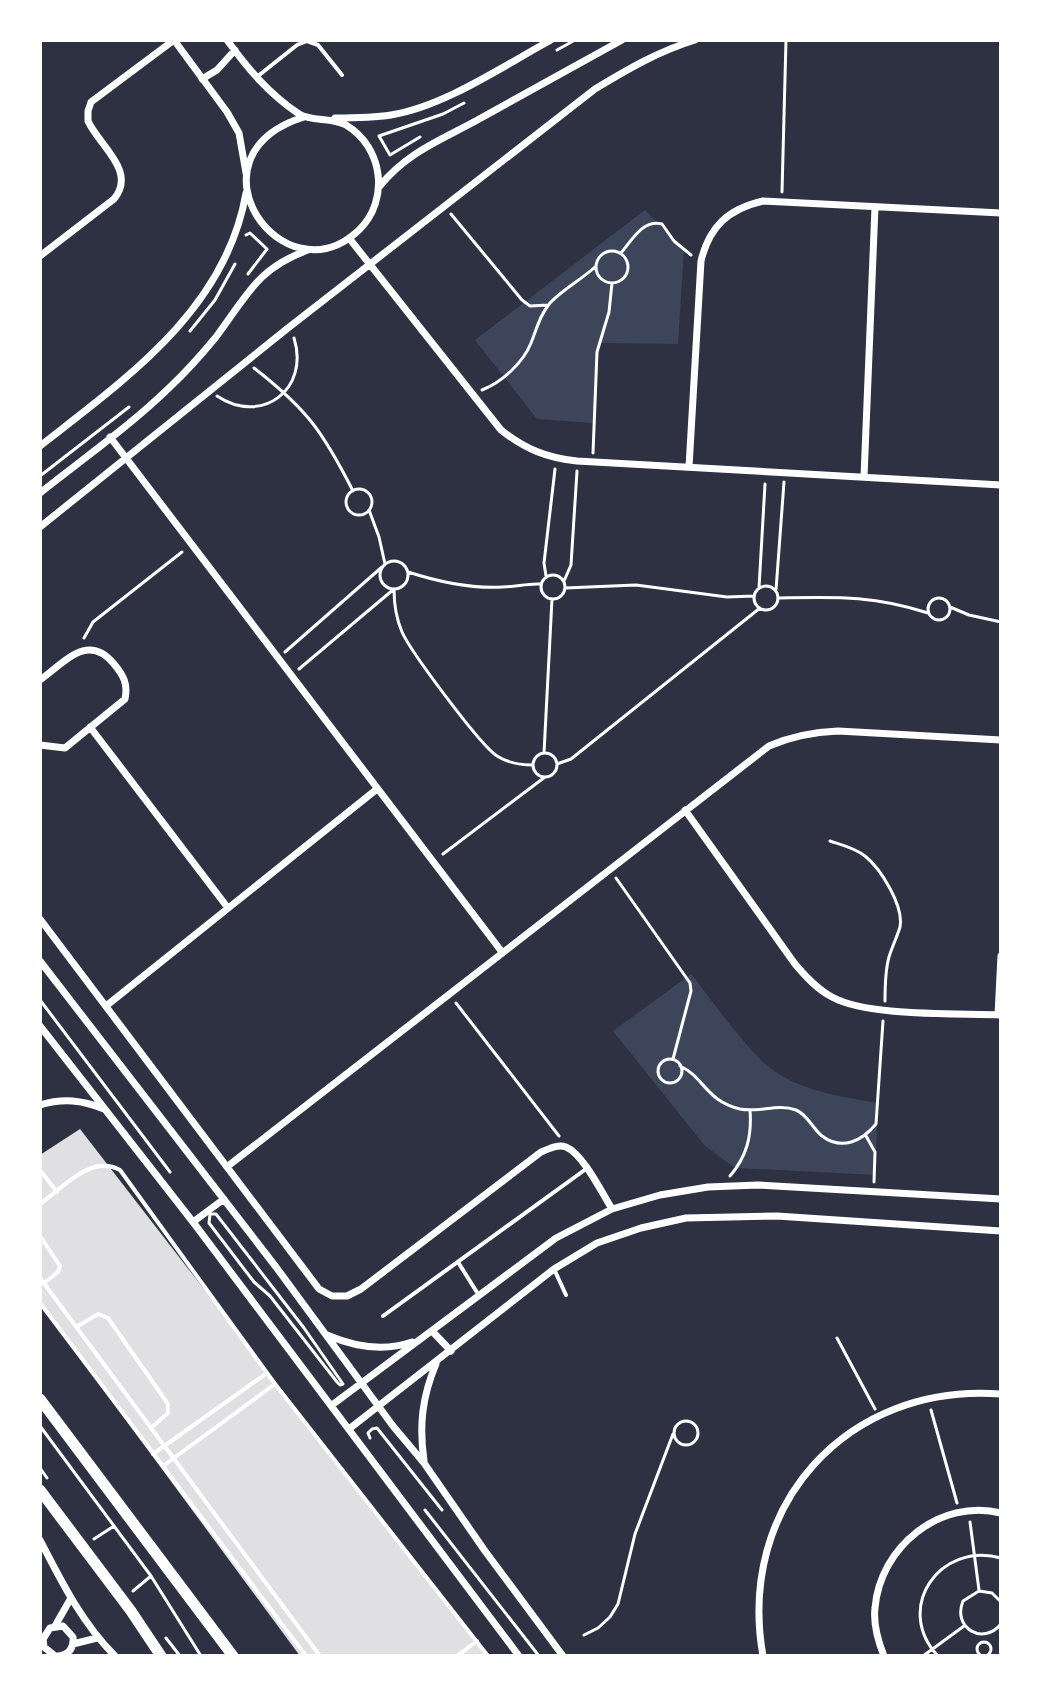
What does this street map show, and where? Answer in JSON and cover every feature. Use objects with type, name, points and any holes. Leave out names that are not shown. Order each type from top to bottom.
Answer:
[{"type":"main road","points":[[40,1399],[233,1656]]},
{"type":"main road","points":[[40,1490],[161,1656]]},
{"type":"street","points":[[40,256],[120,192],[122,173],[88,121],[91,102],[174,40],[239,133],[253,213],[267,232],[287,244],[310,249]]},
{"type":"street","points":[[227,40],[263,86],[304,117]]},
{"type":"street","points":[[246,175],[252,154],[265,136],[283,123],[304,117],[363,119],[393,115],[423,106],[551,40]]},
{"type":"street","points":[[40,493],[148,407],[195,362],[263,274],[286,258],[310,249],[337,245],[349,238],[370,216],[379,187],[393,170],[416,151],[622,40]]},
{"type":"street","points":[[40,527],[370,263],[595,89],[671,47],[695,40]]},
{"type":"street","points":[[202,79],[223,64],[235,50]]},
{"type":"street","points":[[328,118],[360,136],[371,151],[379,187]]},
{"type":"street","points":[[40,446],[133,372],[176,331],[213,281],[230,248],[243,213],[247,190]]},
{"type":"street","points":[[689,467],[701,261],[705,243],[728,214],[754,203],[781,202],[1001,213]]},
{"type":"street","points":[[864,477],[875,207]]},
{"type":"street","points":[[349,238],[501,430],[518,444],[557,459],[1001,485]]},
{"type":"street","points":[[110,437],[502,952]]},
{"type":"street","points":[[40,680],[84,650],[104,652],[124,676],[126,683],[125,699],[65,748],[40,745]]},
{"type":"street","points":[[90,727],[228,908]]},
{"type":"street","points":[[228,1166],[769,746],[814,732],[1001,740]]},
{"type":"street","points":[[106,1006],[377,789]]},
{"type":"street","points":[[685,810],[795,964],[812,983],[834,998],[858,1007],[884,1010],[999,1015],[1001,956]]},
{"type":"street","points":[[40,919],[292,1255],[319,1289],[332,1296],[347,1296],[361,1289],[541,1152],[557,1146],[567,1148],[586,1169],[612,1209]]},
{"type":"street","points":[[40,961],[424,1463],[563,1656]]},
{"type":"street","points":[[40,1026],[193,1222],[519,1656]]},
{"type":"street","points":[[40,1105],[69,1100],[104,1109]]},
{"type":"street","points":[[332,1405],[556,1238],[612,1209],[660,1195],[717,1186],[758,1185],[1001,1199]]},
{"type":"street","points":[[193,1222],[224,1199]]},
{"type":"street","points":[[349,1429],[554,1269],[597,1243],[641,1228],[686,1218],[777,1216],[1001,1231]]},
{"type":"street","points":[[276,1267],[292,1255]]},
{"type":"street","points":[[432,1331],[451,1351]]},
{"type":"street","points":[[326,1335],[354,1345],[383,1348],[422,1339]]},
{"type":"street","points":[[424,1463],[420,1437],[421,1411],[436,1362]]},
{"type":"street","points":[[763,1656],[758,1602],[763,1559],[778,1517],[796,1486],[820,1458],[847,1434],[879,1416],[928,1398],[973,1392],[1001,1394]]},
{"type":"street","points":[[884,1656],[877,1637],[875,1610],[880,1582],[892,1557],[910,1536],[933,1521],[964,1511],[1001,1513]]},
{"type":"street","points":[[40,1540],[71,1598],[97,1638],[115,1656]]},
{"type":"street","points":[[55,1626],[69,1630],[73,1644],[70,1651],[56,1656],[44,1647],[43,1634],[55,1626],[71,1598]]},
{"type":"street","points":[[73,1644],[97,1638]]},
{"type":"lane","points":[[256,77],[297,45],[307,41],[318,45],[342,75]]},
{"type":"lane","points":[[40,1204],[91,1166],[105,1164],[120,1170],[275,1384],[488,1656]]},
{"type":"lane","points":[[383,1316],[586,1169]]},
{"type":"lane","points":[[40,1170],[57,1192]]},
{"type":"lane","points":[[40,1236],[60,1266],[58,1272],[42,1280],[320,1656]]},
{"type":"lane","points":[[458,1262],[480,1296]]},
{"type":"lane","points":[[554,1269],[566,1295]]},
{"type":"lane","points":[[40,1303],[306,1656]]},
{"type":"lane","points":[[77,1327],[98,1314],[108,1318],[168,1404],[168,1413],[152,1427]]},
{"type":"lane","points":[[153,1454],[267,1373]]},
{"type":"lane","points":[[163,1466],[275,1384]]},
{"type":"lane","points":[[457,1656],[477,1641]]},
{"type":"path","points":[[781,202],[786,40]]},
{"type":"path","points":[[444,206],[522,300],[536,307],[548,305]]},
{"type":"path","points":[[621,253],[646,224],[654,222],[662,224],[683,250],[701,261]]},
{"type":"path","points":[[248,274],[267,252],[266,247]]},
{"type":"path","points":[[472,394],[491,387],[507,376],[527,352],[540,317],[548,305],[595,267],[599,256],[615,251],[621,253],[627,263],[626,274],[612,283]]},
{"type":"path","points":[[595,267],[600,279],[612,283]]},
{"type":"path","points":[[593,462],[597,352],[609,312],[612,283]]},
{"type":"path","points":[[210,390],[227,403],[247,408],[267,404],[285,392],[296,373],[298,361],[297,349],[288,328]]},
{"type":"path","points":[[246,362],[285,392],[322,433],[353,491]]},
{"type":"path","points":[[40,476],[140,399]]},
{"type":"path","points":[[557,459],[545,555],[546,576],[541,584],[541,591],[552,599],[561,596],[572,560],[577,461]]},
{"type":"path","points":[[765,472],[759,588],[754,596],[755,603],[765,610],[774,607],[779,598],[776,590],[785,473]]},
{"type":"path","points":[[362,490],[370,496],[372,506],[369,510],[362,515],[350,511],[347,498],[353,491],[362,490]]},
{"type":"path","points":[[369,510],[379,537],[383,584],[394,589]]},
{"type":"path","points":[[84,650],[87,630],[93,622],[192,545]]},
{"type":"path","points":[[277,658],[383,566],[399,561],[408,572],[466,586],[541,584]]},
{"type":"path","points":[[291,676],[394,589],[405,585],[408,572]]},
{"type":"path","points":[[546,576],[556,575],[564,581]]},
{"type":"path","points":[[565,588],[636,585],[727,597],[754,596]]},
{"type":"path","points":[[759,588],[765,586],[776,590]]},
{"type":"path","points":[[394,589],[395,609],[404,637],[479,739],[497,756],[520,765],[533,765]]},
{"type":"path","points":[[779,598],[843,596],[886,601],[928,613],[933,619],[942,621],[950,607]]},
{"type":"path","points":[[928,613],[928,604],[936,598],[945,600],[950,607],[1001,622]]},
{"type":"path","points":[[544,753],[552,599]]},
{"type":"path","points":[[557,764],[571,759],[760,608]]},
{"type":"path","points":[[433,862],[555,772],[557,764],[553,756],[544,753],[536,756],[533,765],[536,773],[545,777]]},
{"type":"path","points":[[673,1059],[721,1102],[750,1110],[786,1107],[800,1111],[820,1135],[834,1143],[851,1143],[866,1136],[876,1124],[887,967],[900,927],[900,912],[896,898],[865,856],[848,846],[830,841]]},
{"type":"path","points":[[609,869],[690,983],[691,991],[673,1059]]},
{"type":"path","points":[[449,993],[567,1148]]},
{"type":"path","points":[[40,1000],[173,1176]]},
{"type":"path","points":[[673,1059],[659,1065],[662,1080],[677,1080],[680,1066]]},
{"type":"path","points":[[717,1186],[742,1161],[750,1136],[750,1110]]},
{"type":"path","points":[[866,1136],[875,1152],[873,1191]]},
{"type":"path","points":[[210,1214],[216,1214],[343,1380],[340,1385],[209,1223],[210,1214]]},
{"type":"path","points":[[837,1338],[879,1416]]},
{"type":"path","points":[[928,1398],[964,1511],[975,1554],[979,1591]]},
{"type":"path","points":[[584,1635],[598,1628],[618,1604],[635,1534],[673,1434],[679,1422],[686,1421],[697,1429],[695,1442],[689,1446],[675,1441],[673,1434]]},
{"type":"path","points":[[40,1426],[151,1576],[201,1656]]},
{"type":"path","points":[[370,1439],[368,1433],[377,1428],[445,1515]]},
{"type":"path","points":[[417,1499],[539,1656]]},
{"type":"path","points":[[94,1539],[114,1526]]},
{"type":"path","points":[[938,1656],[922,1629],[920,1617],[928,1584],[953,1561],[975,1554],[1001,1558]]},
{"type":"path","points":[[133,1591],[151,1576]]},
{"type":"path","points":[[1001,1602],[999,1596],[979,1591],[963,1601],[960,1614],[964,1626],[981,1635],[993,1632],[1001,1624]]},
{"type":"path","points":[[923,1656],[964,1626]]},
{"type":"path","points":[[981,1635],[983,1642]]},
{"type":"shaded area","points":[[645,210],[684,250],[678,344],[599,343],[593,423],[537,419],[475,340]]},
{"type":"shaded area","points":[[691,974],[743,1041],[774,1071],[817,1090],[878,1103],[875,1175],[735,1168],[705,1146],[613,1031]]},
{"type":"building","points":[[80,1129],[488,1656],[300,1656],[40,1304],[40,1155]]}]
